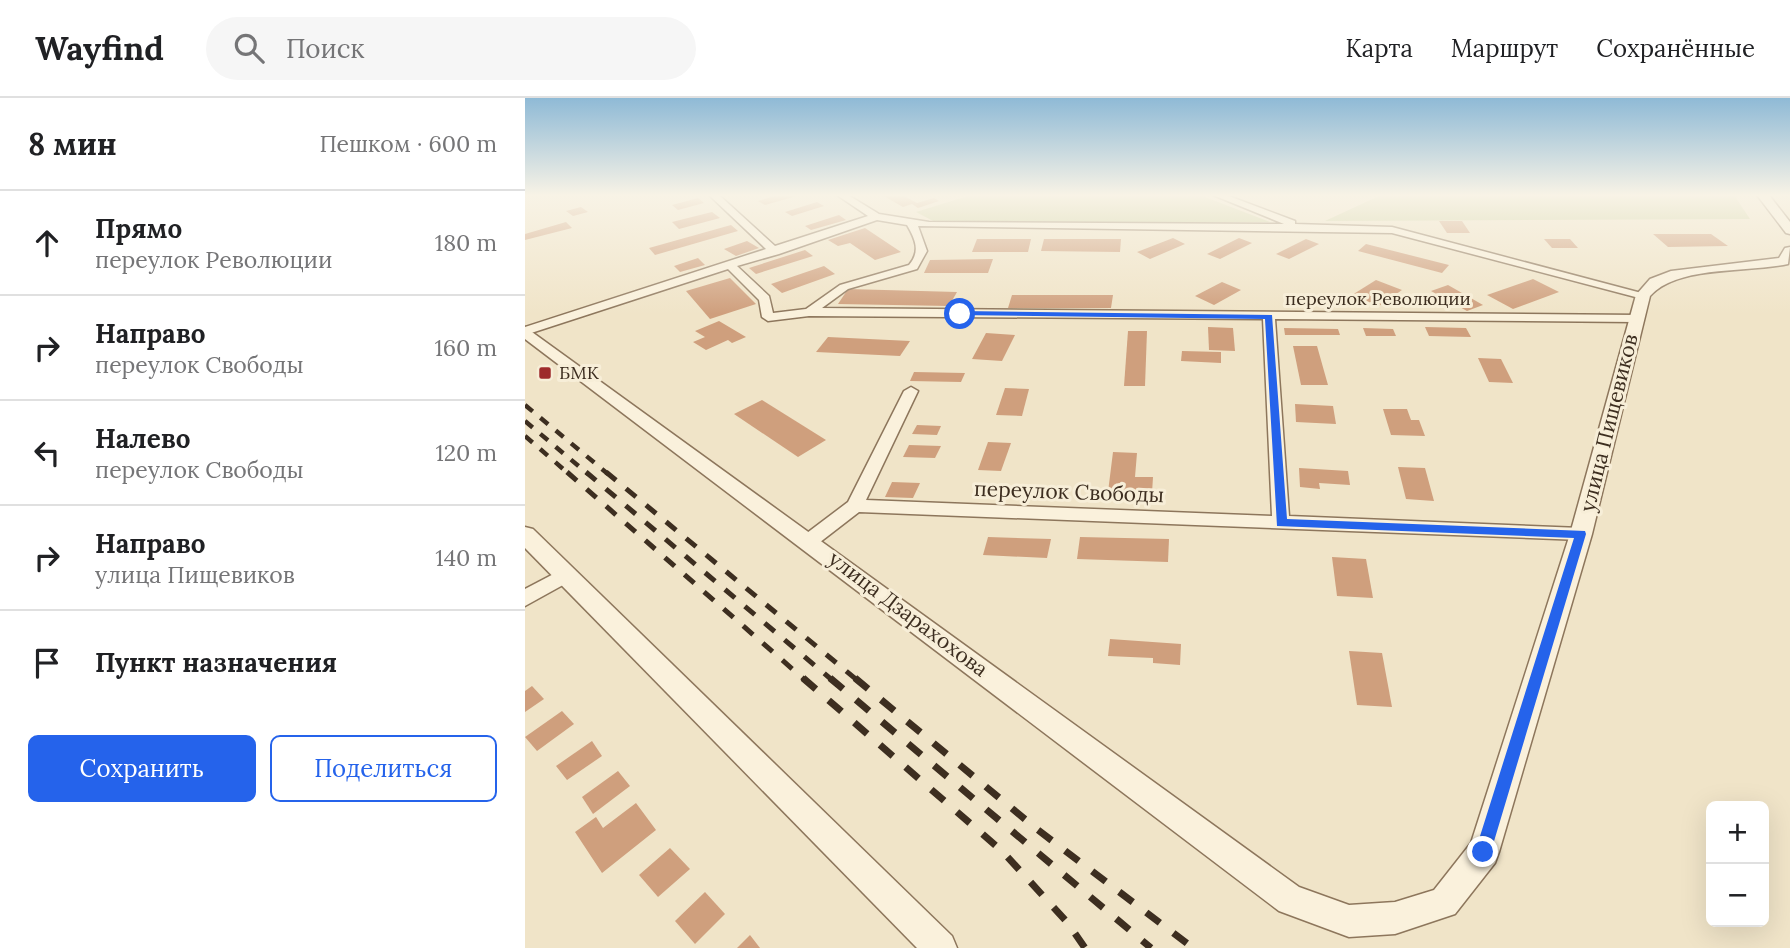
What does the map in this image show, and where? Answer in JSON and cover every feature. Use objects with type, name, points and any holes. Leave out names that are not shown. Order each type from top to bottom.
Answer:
[{"type":"street","points":[[756,235],[775,252]]},
{"type":"street","points":[[525,332],[825,235]]},
{"type":"street","points":[[809,312],[844,287],[913,267],[921,259],[923,244],[918,235]]},
{"type":"street","points":[[1407,235],[1639,306],[1654,282],[1676,274],[1783,261],[1790,251]]},
{"type":"street","name":"переулок Революции","points":[[731,266],[765,299],[768,317],[809,312],[1269,317],[1639,306]]},
{"type":"street","name":"улица Пищевиков","points":[[1290,900],[1349,921],[1395,918],[1444,903],[1483,852],[1581,534],[1639,306]]},
{"type":"street","points":[[1269,317],[1281,523]]},
{"type":"street","name":"улица Дзарахохова","points":[[525,332],[1290,900]]},
{"type":"street","points":[[809,541],[855,506],[911,391]]},
{"type":"street","name":"переулок Свободы","points":[[855,506],[1581,534]]},
{"type":"street","points":[[525,535],[940,948]]},
{"type":"street","points":[[525,598],[565,575]]},
{"type":"building","points":[[525,235],[546,235],[525,240]]},
{"type":"building","points":[[697,235],[725,235],[655,255],[649,248]]},
{"type":"building","points":[[844,235],[875,235],[901,252],[875,260],[850,243],[838,246],[828,240]]},
{"type":"building","points":[[1654,235],[1712,235],[1728,246],[1668,247]]},
{"type":"building","points":[[1173,238],[1185,244],[1150,259],[1137,252]]},
{"type":"building","points":[[1239,238],[1252,243],[1220,259],[1207,254]]},
{"type":"building","points":[[977,239],[1031,239],[1028,252],[972,252]]},
{"type":"building","points":[[1044,239],[1121,239],[1120,252],[1041,251]]},
{"type":"building","points":[[1306,239],[1319,244],[1289,259],[1276,254]]},
{"type":"building","points":[[1544,239],[1570,239],[1578,248],[1552,248]]},
{"type":"building","points":[[747,241],[759,248],[736,256],[724,249]]},
{"type":"building","points":[[1366,244],[1449,265],[1442,273],[1358,251]]},
{"type":"building","points":[[805,250],[813,256],[756,274],[749,268]]},
{"type":"building","points":[[698,258],[705,265],[680,272],[674,266]]},
{"type":"building","points":[[993,259],[988,273],[924,273],[930,260]]},
{"type":"building","points":[[824,266],[835,274],[782,293],[771,284]]},
{"type":"building","points":[[730,278],[756,304],[710,319],[686,291]]},
{"type":"building","points":[[1533,279],[1559,292],[1513,309],[1487,295]]},
{"type":"building","points":[[1376,280],[1402,290],[1379,306],[1352,295]]},
{"type":"building","points":[[1222,282],[1241,290],[1214,305],[1195,296]]},
{"type":"building","points":[[1448,285],[1483,305],[1467,311],[1431,291]]},
{"type":"building","points":[[848,289],[957,292],[949,306],[838,304]]},
{"type":"building","points":[[1012,295],[1113,295],[1111,308],[1008,308]]},
{"type":"building","points":[[719,321],[746,337],[732,343],[728,340],[706,350],[693,342],[705,337],[695,331]]},
{"type":"building","points":[[1208,327],[1233,328],[1235,351],[1209,350]]},
{"type":"building","points":[[1425,327],[1466,328],[1471,337],[1429,336]]},
{"type":"building","points":[[1284,328],[1338,329],[1340,335],[1285,335]]},
{"type":"building","points":[[1363,328],[1393,329],[1396,336],[1366,336]]},
{"type":"building","points":[[1128,331],[1147,331],[1145,386],[1124,386]]},
{"type":"building","points":[[986,333],[1015,335],[1002,361],[972,359]]},
{"type":"building","points":[[828,337],[910,341],[900,356],[816,352]]},
{"type":"building","points":[[1293,346],[1317,346],[1328,385],[1301,385]]},
{"type":"building","points":[[1182,351],[1221,352],[1221,363],[1181,361]]},
{"type":"building","points":[[1478,358],[1501,359],[1513,383],[1489,382]]},
{"type":"building","points":[[914,372],[965,373],[961,382],[910,381]]},
{"type":"building","points":[[1005,388],[1029,389],[1022,416],[996,415]]},
{"type":"building","points":[[762,400],[826,440],[798,457],[734,414]]},
{"type":"building","points":[[1295,404],[1333,406],[1336,424],[1296,422]]},
{"type":"building","points":[[1383,409],[1407,409],[1411,420],[1419,420],[1425,436],[1391,435]]},
{"type":"building","points":[[917,425],[941,426],[937,435],[912,434]]},
{"type":"building","points":[[988,442],[1011,443],[1001,471],[978,470]]},
{"type":"building","points":[[909,445],[941,446],[935,458],[903,457]]},
{"type":"building","points":[[1113,452],[1137,453],[1135,477],[1153,477],[1152,493],[1108,492]]},
{"type":"building","points":[[1398,467],[1425,468],[1434,501],[1406,499]]},
{"type":"building","points":[[1299,468],[1348,471],[1350,485],[1319,483],[1320,489],[1300,487]]},
{"type":"building","points":[[892,482],[920,483],[913,498],[885,497]]},
{"type":"building","points":[[988,537],[1051,539],[1047,558],[983,555]]},
{"type":"building","points":[[1080,537],[1169,539],[1168,562],[1077,559]]},
{"type":"building","points":[[1332,557],[1366,559],[1373,598],[1337,596]]},
{"type":"building","points":[[1110,639],[1181,644],[1180,665],[1153,663],[1153,658],[1108,656]]},
{"type":"building","points":[[1349,651],[1382,653],[1392,707],[1357,705]]},
{"type":"building","points":[[532,686],[544,699],[525,712],[525,691]]},
{"type":"building","points":[[562,711],[574,724],[537,751],[525,737]]},
{"type":"building","points":[[592,741],[602,756],[567,780],[556,766]]},
{"type":"building","points":[[618,771],[630,786],[593,814],[582,797]]},
{"type":"building","points":[[636,803],[656,830],[602,873],[575,832],[596,817],[603,828]]},
{"type":"building","points":[[670,848],[690,869],[658,897],[639,875]]},
{"type":"building","points":[[705,892],[725,914],[695,944],[675,921]]},
{"type":"building","points":[[750,935],[760,948],[737,948]]},
{"type":"railway","points":[[525,405],[608,474]]},
{"type":"railway","points":[[525,421],[588,474]]},
{"type":"railway","points":[[525,436],[569,474]]},
{"type":"railway","points":[[567,472],[805,680]]},
{"type":"railway","points":[[586,472],[832,680]]},
{"type":"railway","points":[[606,472],[857,680]]},
{"type":"railway","points":[[803,678],[1002,851],[1067,922],[1085,948]]},
{"type":"railway","points":[[830,678],[1151,948]]},
{"type":"railway","points":[[855,678],[1038,830],[1193,948]]},
{"type":"place","name":"БМК","points":[[545,373]]},
{"type":"route","points":[[960,314],[1269,317],[1281,523],[1581,534],[1483,852]]}]
